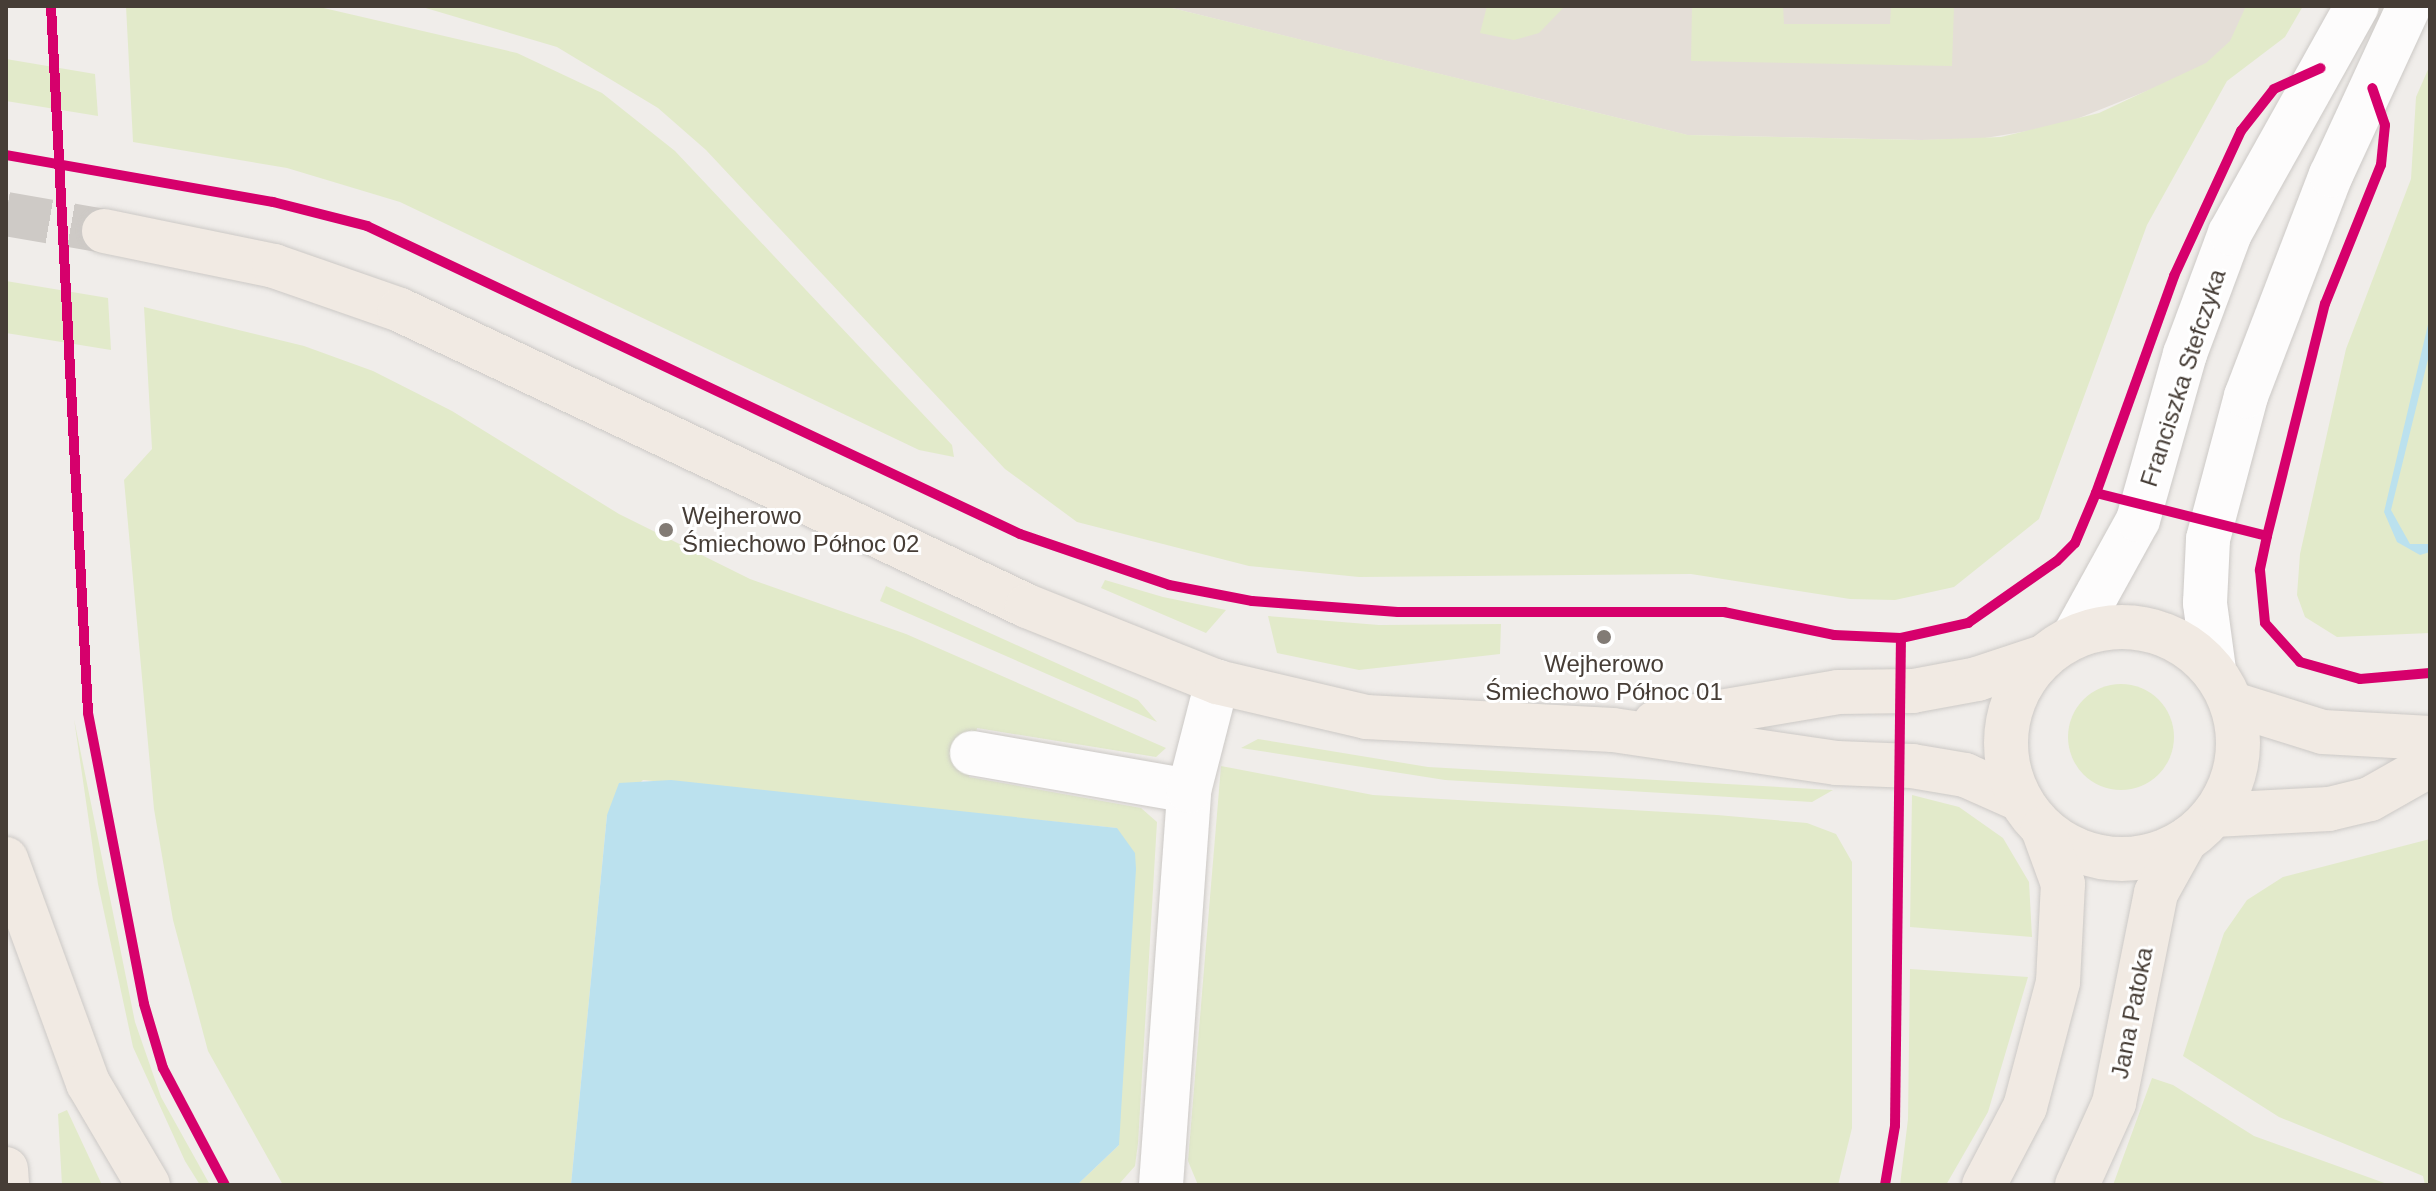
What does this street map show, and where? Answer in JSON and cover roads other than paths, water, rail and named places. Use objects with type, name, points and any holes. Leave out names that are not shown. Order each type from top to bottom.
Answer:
[{"type":"main road","points":[[104,231],[274,266],[387,305],[1027,606],[1217,682],[1366,717],[1613,730],[1837,763],[1912,766],[1965,775],[2031,814],[2074,850],[2112,860],[2149,857],[2199,828],[2329,809],[2370,799],[2430,765]]},
{"type":"main road","points":[[1613,730],[1838,692],[1913,691],[1977,679],[2112,626],[2149,629],[2185,644],[2223,687],[2323,732],[2430,738]]},
{"type":"main road","points":[[1984,1185],[2025,1107],[2058,982],[2063,884],[2007,762],[2007,724],[2019,688],[2058,647]]},
{"type":"main road","points":[[2199,828],[2233,781],[2238,743],[2223,687]]},
{"type":"main road","name":"Jana Patoka","points":[[2077,1185],[2114,1103],[2156,893],[2199,828]]},
{"type":"main road","points":[[6,859],[88,1083],[148,1185]]},
{"type":"main road","points":[[6,1169],[7,1185]]},
{"type":"street","name":"Franciszka Stefczyka","points":[[2058,647],[2109,582],[2138,520],[2185,354],[2246,204],[2357,6]]},
{"type":"street","points":[[2223,687],[2205,603],[2208,539],[2246,396],[2307,233],[2409,6]]},
{"type":"street","points":[[2246,204],[2307,233]]},
{"type":"street","points":[[1161,1185],[1189,791],[1217,682]]},
{"type":"street","points":[[972,753],[1189,791]]},
{"type":"water","points":[[2430,316],[2430,351],[2391,510],[2410,544],[2430,544],[2430,552],[2420,555],[2397,542],[2384,512]]},
{"type":"water","points":[[671,780],[1117,828],[1135,853],[1136,869],[1119,1145],[1077,1185],[571,1185],[607,815],[619,783]]},
{"type":"tunnel","points":[[6,214],[104,231]]},
{"type":"place","name":"Wejherowo Śmiechowo Północ 02","points":[[666,530]]},
{"type":"place","name":"Wejherowo Śmiechowo Północ 01","points":[[1604,637]]}]
